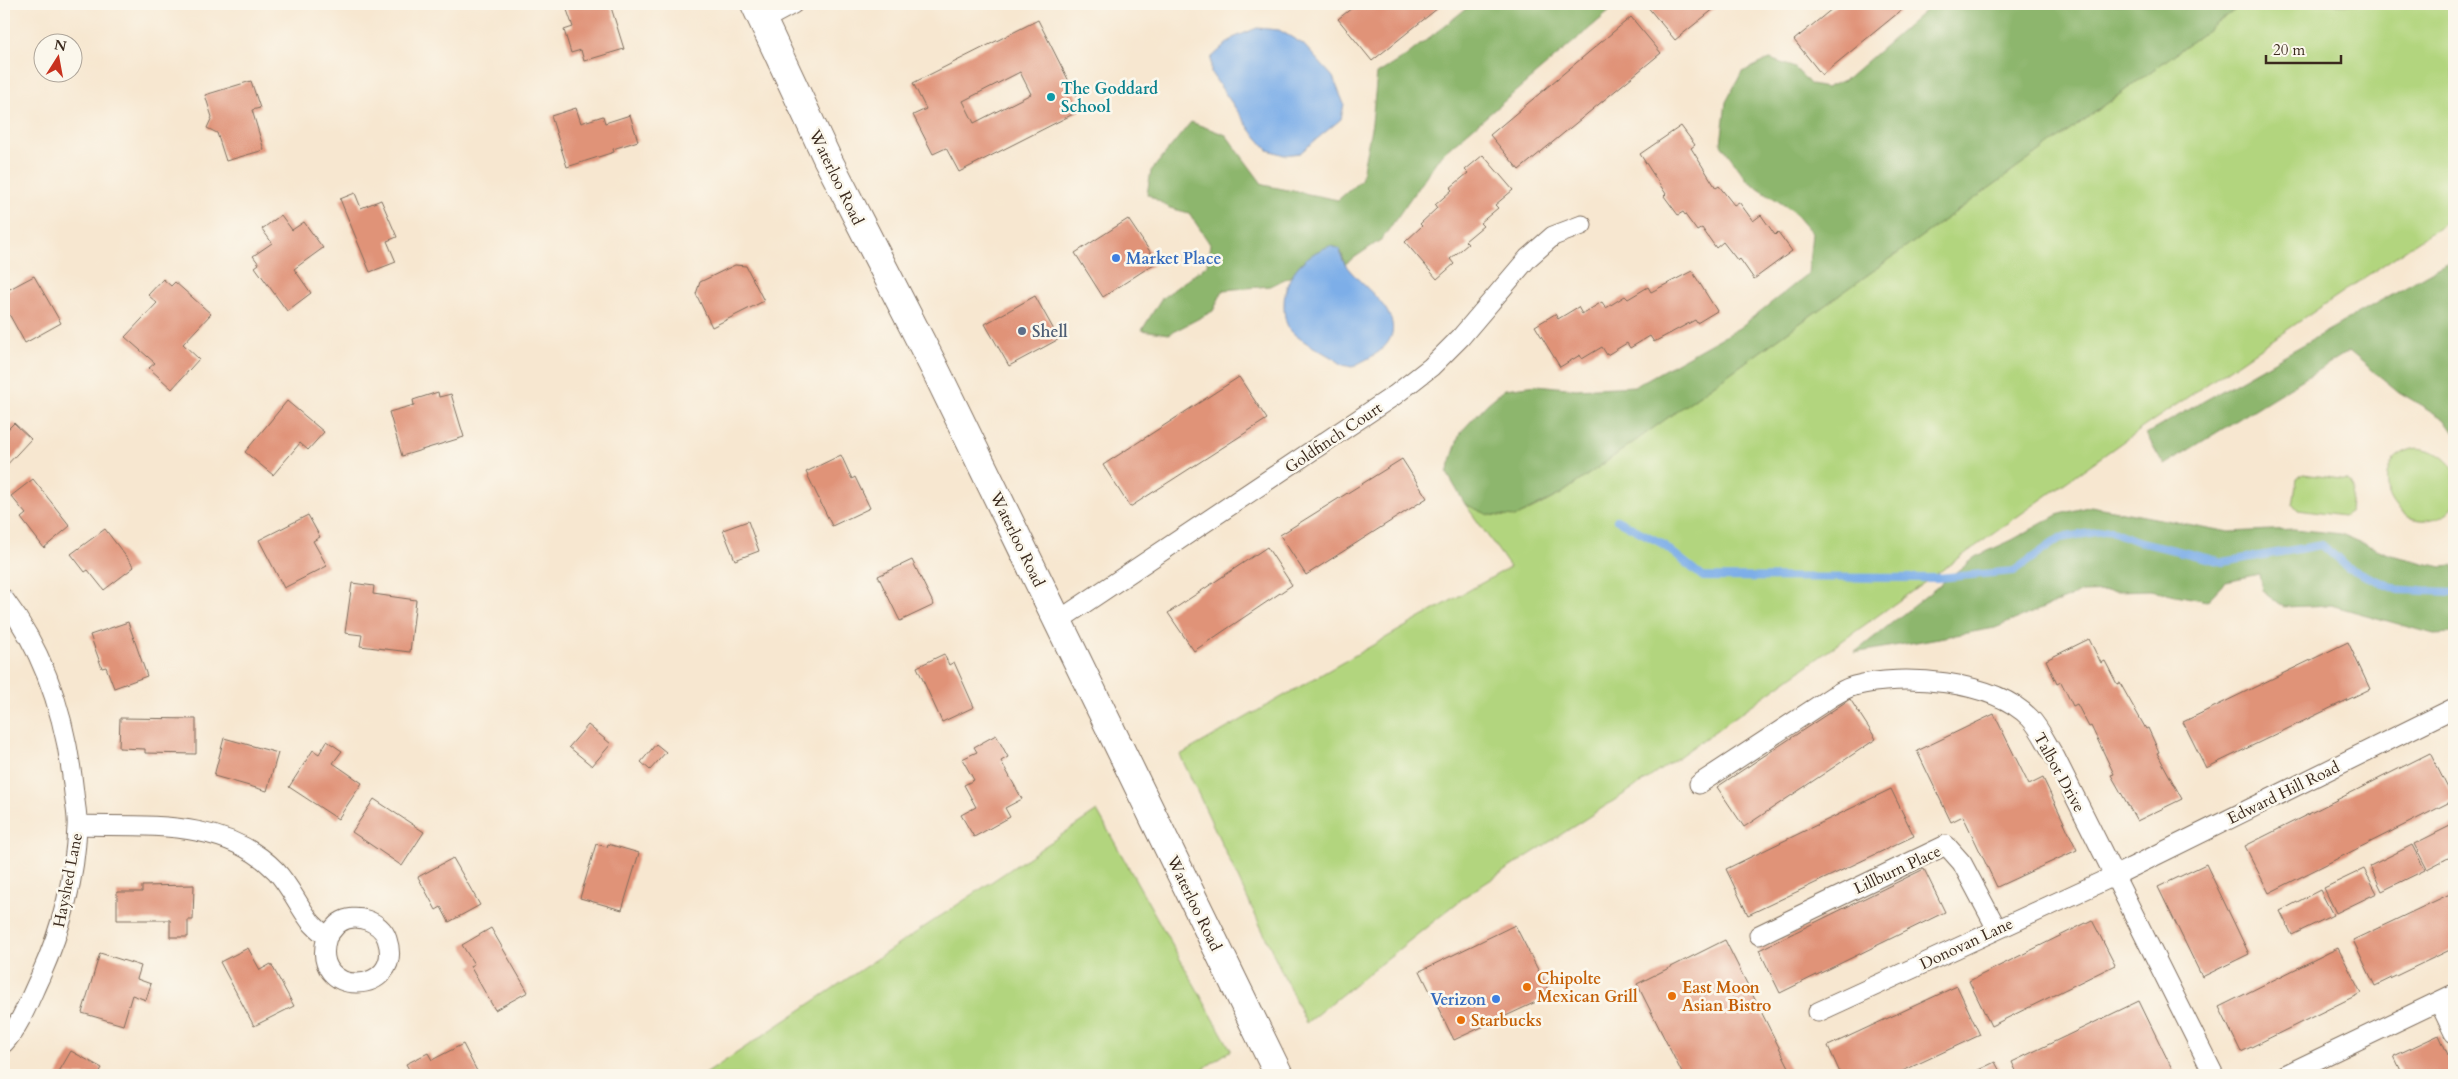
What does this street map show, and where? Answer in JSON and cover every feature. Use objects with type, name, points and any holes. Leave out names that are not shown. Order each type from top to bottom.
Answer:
[{"type":"main road","name":"Waterloo Road","points":[[759,12],[824,150],[935,370],[1279,1075]]},
{"type":"street","points":[[759,12],[793,4]]},
{"type":"street","name":"Goldfinch Court","points":[[1058,621],[1395,396],[1431,367],[1461,338],[1528,258],[1553,236],[1582,225]]},
{"type":"street","name":"Hayshed Lane","points":[[4,599],[20,621],[48,680],[71,763],[78,825],[69,890],[54,946],[30,999],[4,1043]]},
{"type":"street","name":"Talbot Drive","points":[[1699,784],[1833,696],[1852,686],[1883,681],[1923,682],[1950,684],[1986,692],[2030,718],[2055,757],[2214,1075]]},
{"type":"street","name":"Edward Hill Road","points":[[2114,876],[2452,709]]},
{"type":"street","points":[[78,825],[192,830],[236,843],[258,856],[275,870],[291,889],[310,921],[326,937]]},
{"type":"street","name":"Lillburn Place","points":[[1759,935],[1946,845],[1962,863],[1997,929]]},
{"type":"street","name":"Donovan Lane","points":[[1818,1012],[2114,876]]},
{"type":"street","points":[[2285,1075],[2447,998],[2454,1033]]},
{"type":"green space","points":[[1472,4],[1618,4],[1440,156],[1382,239],[1345,264],[1340,249],[1302,262],[1291,276],[1270,286],[1223,290],[1213,311],[1169,334],[1142,330],[1161,299],[1207,265],[1210,244],[1189,213],[1170,208],[1147,194],[1151,171],[1191,122],[1226,135],[1263,185],[1338,200],[1361,180],[1372,123],[1377,74],[1406,56]]},
{"type":"green space","points":[[1929,4],[2243,4],[2083,121],[1561,494],[1515,517],[1489,515],[1465,504],[1447,473],[1460,433],[1487,404],[1505,389],[1537,385],[1576,389],[1635,386],[1739,328],[1808,274],[1812,233],[1793,211],[1748,181],[1721,144],[1726,102],[1742,72],[1770,59],[1795,68],[1811,85],[1826,88],[1848,78],[1927,9]]},
{"type":"green space","points":[[2243,4],[2454,4],[2454,217],[2145,426],[1649,778],[1467,895],[1306,1023],[1180,755],[1510,567],[1465,504],[1494,515],[1514,516],[1524,513],[1561,494],[2083,121]]},
{"type":"green space","points":[[2454,259],[2454,433],[2444,419],[2399,392],[2349,351],[2164,465],[2146,434]]},
{"type":"green space","points":[[2418,448],[2438,454],[2454,469],[2454,505],[2446,513],[2436,518],[2419,520],[2405,515],[2395,505],[2388,492],[2387,478],[2391,465],[2401,454]]},
{"type":"green space","points":[[2303,474],[2348,480],[2353,488],[2350,511],[2343,516],[2298,510],[2293,504],[2297,479]]},
{"type":"green space","points":[[2091,506],[2229,532],[2294,529],[2341,534],[2391,555],[2441,567],[2454,566],[2454,633],[2434,634],[2331,605],[2284,607],[2262,590],[2259,574],[2226,581],[2207,601],[2150,590],[2082,592],[1995,628],[1854,653],[1975,557],[2012,540],[2057,515]]},
{"type":"green space","points":[[1097,811],[1231,1050],[1194,1075],[704,1075]]},
{"type":"water","points":[[1257,28],[1279,30],[1303,44],[1333,77],[1344,104],[1341,119],[1300,153],[1284,155],[1268,150],[1252,132],[1211,73],[1211,58],[1233,38]]},
{"type":"water","points":[[1330,246],[1340,249],[1345,264],[1380,302],[1388,313],[1392,324],[1392,335],[1385,346],[1374,355],[1352,367],[1343,365],[1302,340],[1291,331],[1285,319],[1285,295],[1291,276],[1311,255]]},
{"type":"building","points":[[575,4],[610,4],[624,49],[584,61],[581,50],[571,53],[564,30],[573,27],[566,7]]},
{"type":"building","points":[[1357,4],[1443,4],[1372,61],[1338,19]]},
{"type":"building","points":[[1720,4],[1675,40],[1646,5]]},
{"type":"building","points":[[1838,4],[1909,4],[1822,75],[1794,40]]},
{"type":"building","points":[[1631,17],[1661,53],[1519,170],[1490,135]]},
{"type":"building","name":"The Goddard School","points":[[1038,20],[1083,109],[959,172],[946,148],[933,154],[913,115],[926,109],[913,83]],"holes":[[[1020,72],[1031,94],[974,123],[963,101]]]},
{"type":"building","points":[[251,81],[260,108],[252,110],[264,150],[226,161],[217,133],[207,128],[212,117],[205,95]]},
{"type":"building","points":[[576,108],[581,123],[603,116],[605,123],[630,115],[638,141],[613,149],[614,152],[567,167],[551,116]]},
{"type":"building","points":[[1681,126],[1695,145],[1691,148],[1716,188],[1719,186],[1734,205],[1739,202],[1753,221],[1761,215],[1775,235],[1778,232],[1792,251],[1754,279],[1740,259],[1738,261],[1723,242],[1716,248],[1702,228],[1697,231],[1683,212],[1678,215],[1664,196],[1666,194],[1640,154]]},
{"type":"building","points":[[1483,155],[1513,190],[1495,205],[1498,208],[1480,223],[1483,226],[1465,241],[1468,244],[1450,259],[1454,264],[1437,279],[1405,242],[1437,208],[1435,205],[1452,190],[1450,188],[1468,173],[1465,170]]},
{"type":"building","points":[[355,193],[361,208],[381,200],[397,237],[387,241],[396,262],[370,272],[340,199]]},
{"type":"building","points":[[281,215],[292,230],[304,222],[323,248],[294,269],[311,293],[287,311],[255,267],[259,264],[253,256],[272,243],[262,229]]},
{"type":"building","name":"Market Place","points":[[1128,219],[1157,262],[1103,297],[1075,253]]},
{"type":"building","points":[[735,265],[746,266],[764,301],[712,327],[696,294],[700,282]]},
{"type":"building","points":[[1692,271],[1717,311],[1697,323],[1695,320],[1654,342],[1650,336],[1630,348],[1627,343],[1607,355],[1602,347],[1582,359],[1580,355],[1560,367],[1535,326],[1555,314],[1558,319],[1578,307],[1582,314],[1602,302],[1606,308],[1625,296],[1628,299],[1648,287],[1651,292]]},
{"type":"building","points":[[34,276],[61,323],[25,343],[4,305],[4,292]]},
{"type":"building","points":[[163,279],[171,286],[175,282],[211,314],[183,344],[199,359],[172,389],[149,368],[155,363],[125,337],[157,303],[148,295]]},
{"type":"building","name":"Shell","points":[[1035,296],[1059,339],[1009,366],[985,324]]},
{"type":"building","points":[[1239,377],[1267,419],[1130,507],[1103,465]]},
{"type":"building","points":[[438,392],[439,397],[451,394],[464,437],[402,456],[389,412],[414,405],[413,400]]},
{"type":"building","points":[[287,401],[324,432],[308,450],[300,443],[273,475],[245,452]]},
{"type":"building","points":[[14,423],[31,439],[4,468],[4,429],[6,431]]},
{"type":"building","points":[[841,455],[852,479],[855,477],[870,508],[832,526],[806,472]]},
{"type":"building","points":[[1402,459],[1427,498],[1306,575],[1280,535]]},
{"type":"building","points":[[33,479],[70,526],[44,548],[21,518],[26,514],[11,496]]},
{"type":"building","points":[[308,515],[320,537],[313,541],[327,566],[284,588],[259,540]]},
{"type":"building","points":[[748,521],[759,551],[735,560],[723,530]]},
{"type":"building","points":[[105,529],[134,567],[104,590],[88,570],[85,572],[71,554]]},
{"type":"building","points":[[1267,547],[1292,585],[1194,651],[1168,613]]},
{"type":"building","points":[[912,560],[934,605],[900,621],[878,576]]},
{"type":"building","points":[[352,583],[374,586],[373,594],[416,600],[410,652],[360,646],[362,635],[345,633]]},
{"type":"building","points":[[128,622],[147,676],[114,688],[106,667],[102,668],[90,635]]},
{"type":"building","points":[[2089,639],[2101,663],[2105,661],[2117,684],[2120,683],[2146,729],[2148,728],[2159,752],[2157,753],[2182,799],[2137,821],[2111,775],[2114,774],[2091,726],[2089,727],[2077,704],[2073,706],[2061,682],[2057,684],[2046,660]]},
{"type":"building","points":[[2348,642],[2370,689],[2206,768],[2183,722]]},
{"type":"building","points":[[944,654],[949,665],[954,662],[974,707],[942,722],[917,667]]},
{"type":"building","points":[[1850,699],[1876,739],[1744,827],[1717,787]]},
{"type":"building","points":[[1994,714],[2029,785],[2043,778],[2077,850],[1997,887],[1963,816],[1951,822],[1917,751]]},
{"type":"building","points":[[120,718],[196,719],[196,754],[145,753],[145,749],[119,748]]},
{"type":"building","points":[[588,725],[611,744],[592,766],[569,747]]},
{"type":"building","points":[[996,735],[1008,757],[1001,761],[1022,799],[1005,808],[1010,817],[974,837],[961,815],[976,807],[964,785],[974,780],[962,759],[977,752],[974,747]]},
{"type":"building","points":[[224,738],[278,753],[267,791],[214,776]]},
{"type":"building","points":[[327,741],[342,751],[333,763],[362,783],[338,819],[289,787],[313,750],[319,754]]},
{"type":"building","points":[[656,744],[666,752],[650,770],[641,762]]},
{"type":"building","points":[[2430,753],[2454,800],[2269,893],[2245,846]]},
{"type":"building","points":[[1891,789],[1914,836],[1748,915],[1726,869]]},
{"type":"building","points":[[374,799],[424,832],[402,866],[352,832]]},
{"type":"building","points":[[2454,824],[2454,855],[2427,869],[2414,844]]},
{"type":"building","points":[[596,844],[607,847],[608,844],[639,853],[622,910],[580,898]]},
{"type":"building","points":[[2412,845],[2425,870],[2382,891],[2370,866]]},
{"type":"building","points":[[453,858],[480,905],[449,922],[441,907],[436,910],[418,877]]},
{"type":"building","points":[[2206,864],[2249,954],[2202,977],[2158,887]]},
{"type":"building","points":[[1924,869],[1945,912],[1780,993],[1759,950]]},
{"type":"building","points":[[2364,869],[2377,893],[2336,913],[2324,888]]},
{"type":"building","points":[[194,885],[193,920],[188,920],[188,937],[170,937],[170,920],[117,920],[117,892],[142,892],[142,886]]},
{"type":"building","points":[[2320,890],[2333,915],[2292,935],[2280,911]]},
{"type":"building","points":[[2454,892],[2454,948],[2375,986],[2353,940]]},
{"type":"building","points":[[2092,920],[2115,965],[1991,1026],[1969,981]]},
{"type":"building","points":[[1515,925],[1551,995],[1454,1040],[1420,971]]},
{"type":"building","points":[[491,928],[528,992],[495,1010],[470,966],[474,964],[462,945]]},
{"type":"building","points":[[1725,940],[1793,1075],[1683,1075],[1637,984]]},
{"type":"building","points":[[248,948],[260,970],[271,964],[294,1006],[254,1026],[220,962]]},
{"type":"building","points":[[2338,948],[2361,993],[2241,1052],[2219,1007]]},
{"type":"building","points":[[100,953],[141,966],[137,979],[151,984],[146,1000],[132,995],[123,1025],[82,1013]]},
{"type":"building","points":[[1957,986],[1980,1035],[1894,1075],[1841,1075],[1828,1046]]},
{"type":"building","points":[[2139,1001],[2175,1075],[2018,1075],[2012,1062]]},
{"type":"building","points":[[2439,1035],[2454,1068],[2454,1075],[2403,1075],[2394,1056]]},
{"type":"building","points":[[463,1044],[479,1075],[412,1075],[406,1064],[428,1053],[432,1060]]},
{"type":"building","points":[[71,1051],[102,1068],[98,1075],[57,1075]]},
{"type":"building","points":[[1995,1062],[2002,1075],[1967,1075],[1974,1072]]},
{"type":"waterway","points":[[1617,520],[1661,543],[1703,577],[1938,578],[2014,571],[2060,538],[2109,530],[2137,541],[2223,562],[2322,545],[2348,568],[2399,590],[2454,592]]},
{"type":"place","name":"The Goddard School","points":[[1051,97]]},
{"type":"place","name":"Market Place","points":[[1116,258]]},
{"type":"place","name":"Shell","points":[[1022,331]]},
{"type":"place","name":"Chipolte Mexican Grill","points":[[1527,987]]},
{"type":"place","name":"East Moon Asian Bistro","points":[[1672,996]]},
{"type":"place","name":"Verizon","points":[[1496,999]]},
{"type":"place","name":"Starbucks","points":[[1461,1020]]}]
